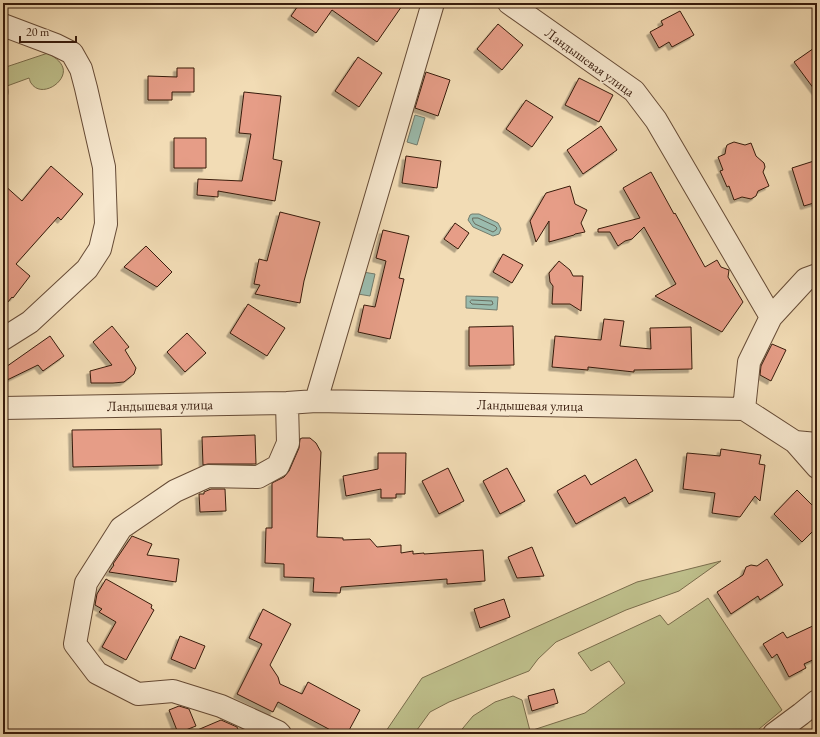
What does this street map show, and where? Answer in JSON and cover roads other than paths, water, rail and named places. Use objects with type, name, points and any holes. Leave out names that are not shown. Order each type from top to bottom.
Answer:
[{"type":"street","points":[[316,401],[434,3]]},
{"type":"street","name":"Ландышевая улица","points":[[509,3],[634,91],[656,120],[771,317]]},
{"type":"street","points":[[3,24],[72,53],[81,69],[104,167],[106,224],[100,250],[87,269],[30,322],[3,339]]},
{"type":"street","points":[[817,275],[806,279],[771,317],[749,362],[744,409],[795,442],[817,467]]},
{"type":"street","name":"Ландышевая улица","points":[[3,408],[287,403],[316,401],[744,409]]},
{"type":"street","points":[[280,734],[221,706],[173,691],[138,694],[97,673],[76,644],[86,583],[121,528],[174,491],[208,476],[258,477],[278,466],[288,443],[287,403]]},
{"type":"street","points":[[795,442],[817,444]]},
{"type":"street","points":[[774,734],[817,701]]},
{"type":"water","points":[[415,115],[425,118],[417,145],[407,142]]},
{"type":"water","points":[[472,214],[479,214],[498,223],[501,229],[499,234],[493,236],[473,227],[468,220]]},
{"type":"water","points":[[363,272],[375,274],[370,296],[358,294]]},
{"type":"water","points":[[466,296],[498,297],[497,310],[466,308]]}]
